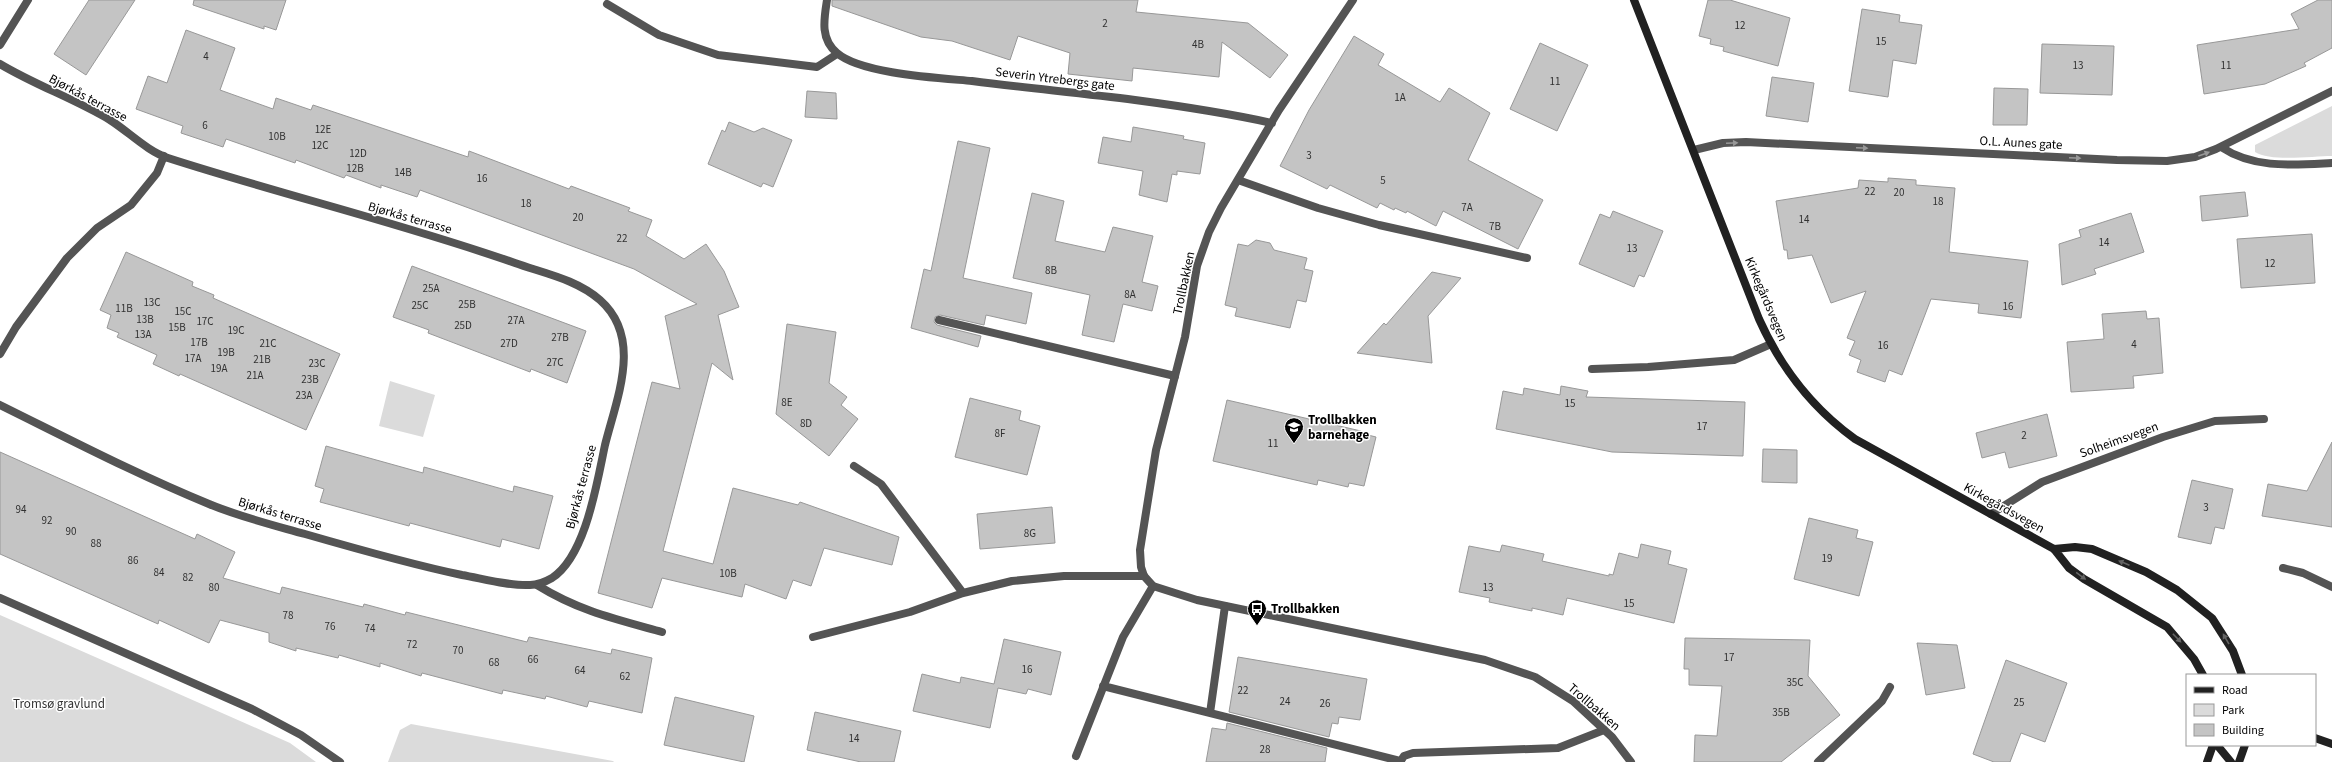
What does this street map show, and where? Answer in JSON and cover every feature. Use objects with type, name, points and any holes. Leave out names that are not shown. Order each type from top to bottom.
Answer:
[{"type":"street","points":[[0,44],[28,0]]},
{"type":"street","points":[[607,4],[659,35],[718,55],[817,67],[837,54],[825,37],[824,19],[827,0]]},
{"type":"street","name":"Trollbakken","points":[[1144,576],[1141,567],[1140,550],[1156,450],[1185,337],[1197,266],[1209,232],[1272,123],[1353,0]]},
{"type":"street","name":"Kirkegårdsvegen","points":[[1634,0],[1770,344],[1801,390],[1840,428],[1855,439],[2054,548],[2069,568],[2084,579],[2167,627],[2194,659],[2202,674]]},
{"type":"street","name":"Severin Ytrebergs gate","points":[[837,54],[849,61],[871,68],[909,74],[1135,100],[1272,123]]},
{"type":"street","name":"Bjørkås terrasse","points":[[0,64],[110,120],[164,156],[193,164],[252,185],[423,232],[542,271],[580,287],[598,298],[613,314],[622,332],[625,353],[618,394],[592,500],[579,541],[569,560],[555,576],[537,585],[517,585],[434,569],[370,553],[225,510],[110,460],[0,405]]},
{"type":"street","name":"O.L. Aunes gate","points":[[1694,150],[1723,143],[1746,142],[2116,160],[2167,161],[2195,157],[2221,147],[2332,91]]},
{"type":"street","points":[[2221,147],[2243,159],[2265,164],[2332,163]]},
{"type":"street","points":[[0,354],[16,327],[67,258],[97,228],[131,205],[157,173],[164,156]]},
{"type":"street","points":[[1238,180],[1318,208],[1379,225],[1527,258]]},
{"type":"street","points":[[939,320],[1175,376]]},
{"type":"street","points":[[1592,369],[1648,367],[1734,360],[1770,344]]},
{"type":"street","name":"Solheimsvegen","points":[[1991,514],[2042,482],[2163,437],[2216,421],[2264,419]]},
{"type":"street","points":[[854,466],[881,484],[963,593]]},
{"type":"street","name":"Kirkegårdsvegen","points":[[2054,548],[2075,547],[2092,549],[2146,572],[2177,590],[2212,618],[2233,651],[2242,674]]},
{"type":"street","points":[[2283,568],[2303,573],[2332,587]]},
{"type":"street","points":[[813,637],[910,612],[963,593],[1012,581],[1064,576],[1144,576],[1153,586],[1123,637],[1076,756]]},
{"type":"street","points":[[537,585],[563,602],[594,614],[662,632]]},
{"type":"street","name":"Trollbakken","points":[[1153,586],[1197,600],[1485,660],[1536,677],[1573,701],[1604,730],[1631,762]]},
{"type":"street","points":[[0,598],[252,709],[301,735],[340,762]]},
{"type":"street","points":[[1210,713],[1225,606]]},
{"type":"street","points":[[1103,686],[1400,762],[1404,756],[1413,753],[1558,748],[1604,730]]},
{"type":"street","points":[[1818,762],[1882,700],[1890,687]]},
{"type":"street","points":[[2316,738],[2332,744]]},
{"type":"street","points":[[2207,762],[2212,746]]},
{"type":"street","points":[[2218,746],[2231,762]]},
{"type":"street","points":[[2239,762],[2245,746]]},
{"type":"green space","points":[[2332,106],[2332,156],[2281,158],[2262,155],[2255,152],[2255,145]]},
{"type":"green space","points":[[390,381],[435,395],[423,437],[379,426]]},
{"type":"green space","name":"Tromsø gravlund","points":[[0,615],[290,743],[316,762],[0,762]]},
{"type":"green space","points":[[411,724],[614,762],[388,762],[400,730]]},
{"type":"building","points":[[89,0],[135,0],[86,75],[54,54]]},
{"type":"building","points":[[194,0],[286,0],[276,30],[264,26],[264,29],[193,5]]},
{"type":"building","points":[[832,0],[1138,0],[1136,12],[1248,23],[1288,55],[1270,78],[1222,42],[1219,77],[1133,68],[1132,81],[1068,74],[1070,53],[1018,36],[1010,60],[952,41],[921,37],[832,6]]},
{"type":"building","points":[[1708,0],[1730,0],[1790,18],[1778,66],[1723,51],[1724,47],[1710,44],[1711,39],[1699,36]]},
{"type":"building","points":[[2318,0],[2332,0],[2332,48],[2304,63],[2306,66],[2265,84],[2204,94],[2197,45],[2299,29],[2291,14]]},
{"type":"building","points":[[1862,9],[1900,15],[1899,22],[1922,25],[1916,64],[1893,60],[1888,97],[1849,91]]},
{"type":"building","points":[[186,30],[235,48],[220,90],[273,109],[276,98],[311,110],[313,105],[468,157],[469,151],[569,189],[571,186],[630,208],[628,211],[652,220],[646,236],[684,259],[706,244],[724,271],[739,307],[718,315],[733,380],[712,363],[663,551],[713,564],[733,488],[798,505],[800,502],[899,537],[892,565],[824,548],[811,586],[793,580],[786,599],[745,584],[742,597],[662,578],[652,608],[598,593],[652,382],[680,389],[665,316],[697,304],[634,269],[420,190],[417,197],[381,185],[381,188],[346,175],[344,178],[296,160],[295,163],[226,139],[223,147],[181,133],[183,126],[136,109],[148,76],[167,83]]},
{"type":"building","points":[[1354,36],[1384,54],[1378,65],[1440,102],[1449,88],[1490,113],[1468,160],[1543,200],[1518,249],[1443,211],[1436,226],[1407,211],[1406,213],[1395,208],[1394,210],[1380,203],[1377,208],[1330,185],[1327,189],[1280,166],[1309,110]]},
{"type":"building","points":[[1540,43],[1588,65],[1557,131],[1510,109]]},
{"type":"building","points":[[2042,44],[2114,46],[2112,95],[2040,93]]},
{"type":"building","points":[[1772,77],[1814,83],[1808,122],[1766,116]]},
{"type":"building","points":[[1994,88],[2028,89],[2027,125],[1993,125]]},
{"type":"building","points":[[807,91],[836,93],[837,119],[805,117]]},
{"type":"building","points":[[729,122],[754,132],[763,128],[792,140],[773,187],[763,183],[761,187],[708,164],[722,130],[725,132]]},
{"type":"building","points":[[1133,127],[1184,136],[1183,139],[1205,143],[1200,174],[1177,171],[1177,175],[1172,174],[1167,202],[1139,195],[1143,171],[1098,163],[1103,137],[1131,142]]},
{"type":"building","points":[[958,141],[990,148],[963,278],[1032,293],[1026,324],[986,315],[984,325],[940,315],[935,317],[934,322],[937,325],[981,336],[978,347],[911,328],[924,269],[931,271]]},
{"type":"building","points":[[1888,178],[1916,180],[1916,185],[1955,188],[1949,252],[2028,261],[2021,318],[1978,313],[1979,304],[1931,299],[1902,375],[1889,370],[1885,382],[1857,372],[1861,360],[1849,355],[1855,341],[1847,338],[1866,291],[1831,303],[1812,255],[1788,259],[1787,250],[1784,250],[1776,201],[1858,188],[1859,180],[1888,182]]},
{"type":"building","points":[[2245,192],[2248,216],[2202,221],[2200,196]]},
{"type":"building","points":[[1032,193],[1064,201],[1055,241],[1105,252],[1113,227],[1153,236],[1142,282],[1158,286],[1152,311],[1123,304],[1114,342],[1082,335],[1090,295],[1013,278]]},
{"type":"building","points":[[1613,211],[1663,231],[1644,277],[1639,275],[1634,287],[1579,264],[1600,214],[1610,218]]},
{"type":"building","points":[[2131,213],[2144,252],[2094,269],[2096,274],[2062,285],[2059,244],[2081,237],[2079,230]]},
{"type":"building","points":[[2312,234],[2315,283],[2241,288],[2237,239]]},
{"type":"building","points":[[1256,240],[1270,243],[1274,250],[1307,258],[1304,269],[1313,271],[1306,302],[1297,300],[1290,328],[1235,316],[1237,308],[1225,305],[1238,244],[1248,246]]},
{"type":"building","points":[[126,252],[193,282],[192,286],[214,295],[213,298],[340,354],[306,430],[180,374],[179,376],[153,364],[157,355],[117,337],[119,333],[107,328],[111,315],[100,310]]},
{"type":"building","points":[[412,266],[586,331],[567,383],[531,369],[530,372],[428,333],[429,330],[393,317]]},
{"type":"building","points":[[1432,272],[1461,278],[1428,316],[1432,363],[1357,353],[1384,323],[1386,325]]},
{"type":"building","points":[[2146,311],[2147,319],[2159,318],[2163,373],[2133,376],[2134,388],[2071,392],[2067,342],[2104,339],[2102,314]]},
{"type":"building","points":[[787,324],[836,332],[829,383],[847,397],[841,405],[858,419],[829,456],[776,414]]},
{"type":"building","points":[[1561,386],[1588,391],[1586,397],[1745,402],[1743,456],[1612,452],[1496,429],[1503,391],[1523,395],[1524,388],[1560,395]]},
{"type":"building","points":[[970,398],[1021,411],[1019,420],[1040,426],[1027,475],[955,457]]},
{"type":"building","points":[[1227,400],[1361,431],[1360,433],[1376,437],[1364,486],[1349,483],[1348,487],[1318,480],[1317,485],[1213,461]]},
{"type":"building","points":[[2047,414],[2057,456],[2009,468],[2005,452],[1982,458],[1976,433]]},
{"type":"building","points":[[2332,442],[2332,527],[2262,516],[2268,484],[2307,491]]},
{"type":"building","points":[[326,446],[423,473],[424,467],[513,492],[514,486],[553,496],[539,549],[502,539],[500,547],[410,523],[409,526],[320,502],[324,489],[315,486]]},
{"type":"building","points":[[1763,449],[1797,450],[1797,483],[1762,482]]},
{"type":"building","points":[[0,452],[195,539],[197,534],[235,552],[223,578],[280,594],[282,587],[363,607],[364,604],[405,615],[406,612],[527,642],[529,637],[611,654],[612,649],[652,658],[642,713],[589,701],[587,707],[546,696],[545,699],[503,690],[502,694],[422,673],[421,676],[380,663],[380,667],[339,655],[338,658],[296,648],[296,651],[269,642],[269,633],[220,620],[209,643],[159,620],[158,624],[0,554]]},
{"type":"building","points":[[2192,480],[2233,489],[2224,529],[2215,527],[2211,544],[2178,537]]},
{"type":"building","points":[[1052,507],[1055,543],[980,549],[977,514]]},
{"type":"building","points":[[1809,518],[1858,530],[1856,538],[1873,542],[1859,596],[1794,579]]},
{"type":"building","points":[[1641,544],[1671,551],[1668,564],[1687,569],[1674,623],[1567,598],[1563,615],[1532,608],[1532,611],[1489,602],[1490,598],[1459,592],[1469,546],[1500,552],[1502,545],[1544,554],[1542,561],[1609,576],[1609,574],[1613,575],[1619,553],[1638,558]]},
{"type":"building","points":[[1685,638],[1810,640],[1808,676],[1840,715],[1781,762],[1694,762],[1695,735],[1717,736],[1722,686],[1689,685],[1689,669],[1684,669]]},
{"type":"building","points":[[1004,639],[1061,652],[1051,695],[1028,689],[1026,694],[998,688],[990,728],[913,711],[922,674],[960,683],[961,677],[994,684]]},
{"type":"building","points":[[1917,643],[1957,645],[1965,688],[1926,695]]},
{"type":"building","points":[[1238,657],[1367,679],[1360,720],[1339,717],[1338,724],[1332,723],[1329,737],[1229,712]]},
{"type":"building","points":[[2006,660],[2067,683],[2045,742],[2021,733],[2010,762],[1994,762],[1973,754]]},
{"type":"building","points":[[675,697],[754,716],[744,762],[664,745]]},
{"type":"building","points":[[815,712],[901,731],[894,762],[861,762],[807,750]]},
{"type":"building","points":[[1227,723],[1327,748],[1325,762],[1206,762],[1212,728],[1226,730]]},
{"type":"place","name":"Trollbakken barnehage","points":[[1294,444]]},
{"type":"place","name":"Trollbakken","points":[[1257,626]]}]
